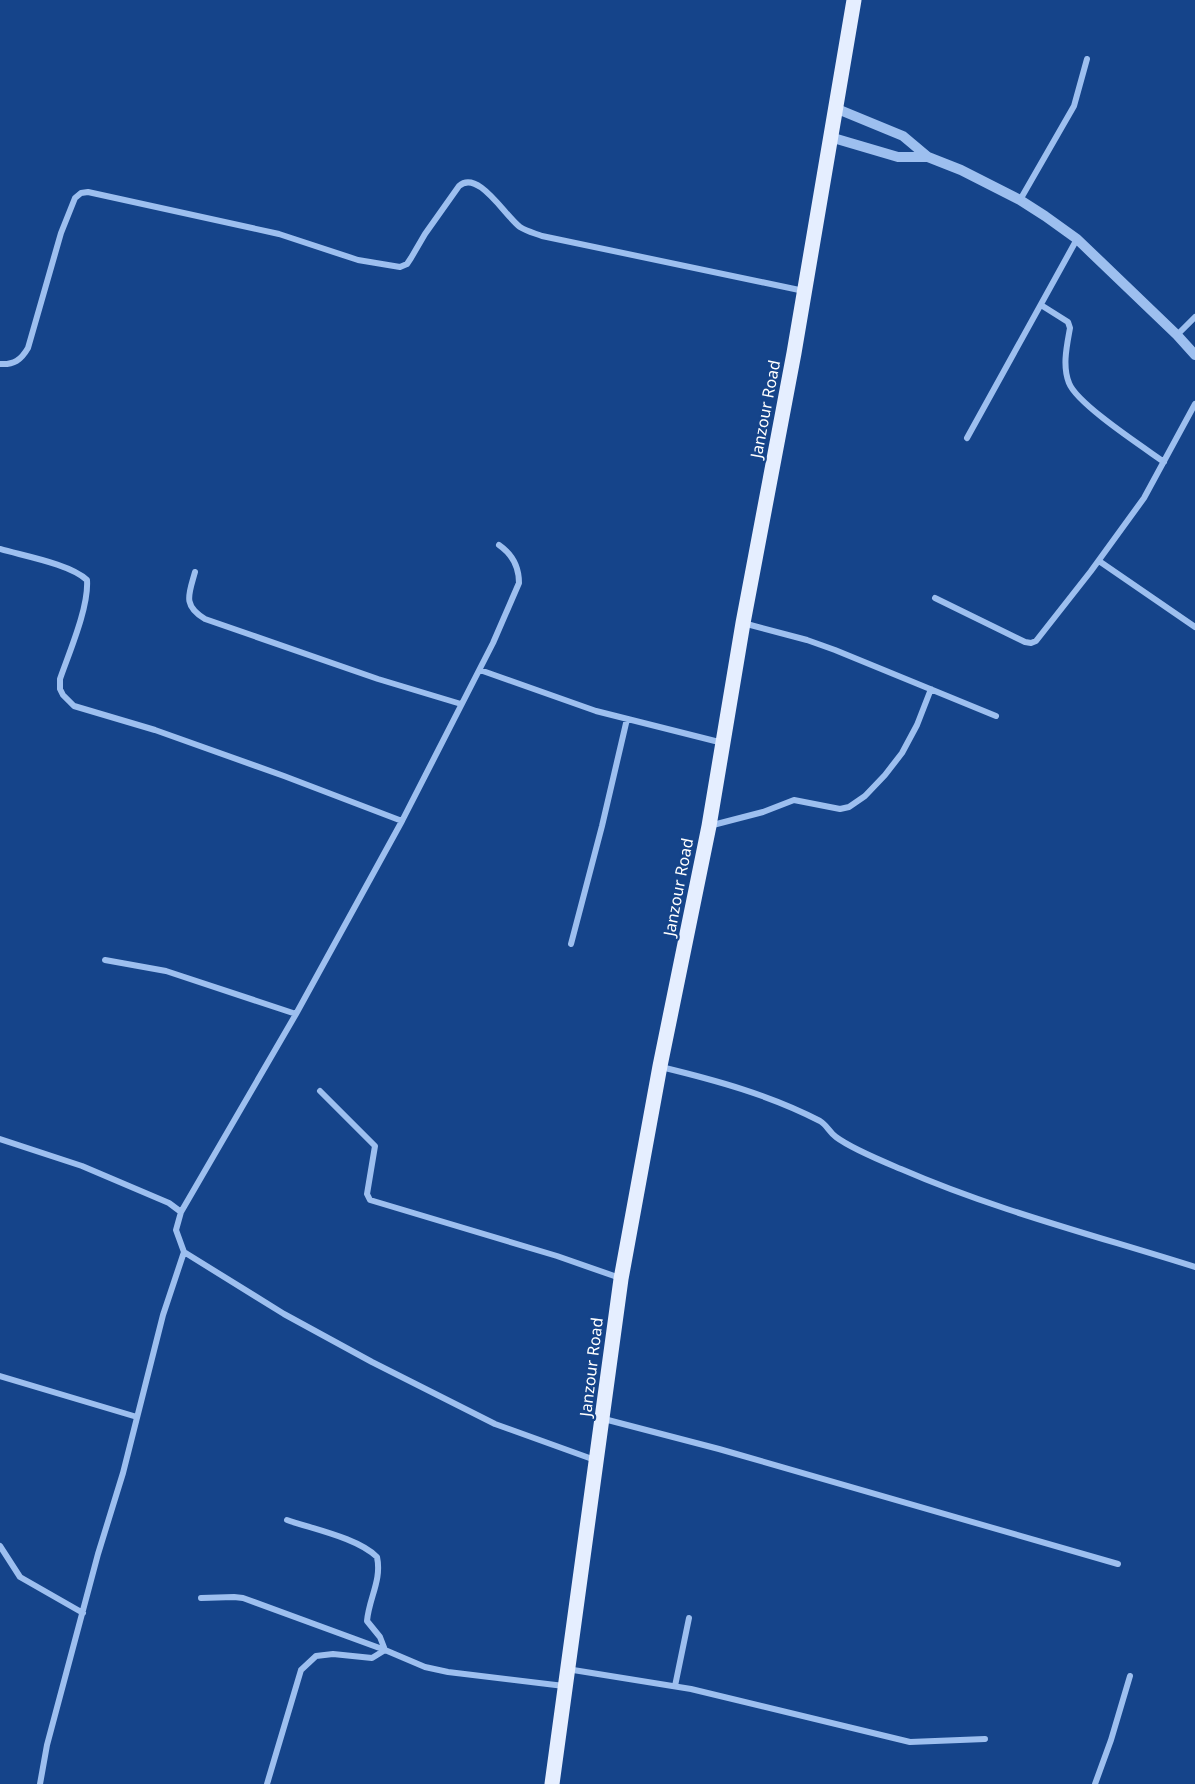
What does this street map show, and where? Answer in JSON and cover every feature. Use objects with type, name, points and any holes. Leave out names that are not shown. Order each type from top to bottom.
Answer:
[{"type":"main road","name":"Janzour Road","points":[[552,1784],[621,1279],[660,1066],[709,826],[854,0]]},
{"type":"street","points":[[1020,200],[1074,106],[1087,59]]},
{"type":"street","points":[[835,108],[903,136],[928,157],[961,170],[1020,200],[1077,239],[1195,355]]},
{"type":"street","points":[[830,137],[898,157],[928,157]]},
{"type":"street","points":[[0,364],[15,362],[22,358],[28,348],[61,233],[75,198],[81,193],[88,192],[269,232],[358,260],[400,267],[407,264],[459,186],[469,181],[479,185],[517,225],[542,236],[804,291]]},
{"type":"street","points":[[967,438],[1077,239]]},
{"type":"street","points":[[1041,305],[1068,322],[1070,328],[1066,365],[1068,381],[1073,392],[1085,404],[1164,462]]},
{"type":"street","points":[[1177,335],[1195,316]]},
{"type":"street","points":[[935,598],[1013,637],[1031,643],[1042,635],[1144,498],[1195,404]]},
{"type":"street","points":[[40,1784],[47,1745],[163,1315],[184,1252],[176,1230],[181,1212],[296,1014],[431,768],[480,670],[519,583],[516,565],[507,551],[499,545]]},
{"type":"street","points":[[0,549],[68,568],[87,580],[88,590],[85,603],[60,679],[60,689],[63,695],[74,706],[155,730],[402,821]]},
{"type":"street","points":[[1099,561],[1195,627]]},
{"type":"street","points":[[195,572],[189,605],[195,613],[205,619],[366,676],[461,704]]},
{"type":"street","points":[[743,623],[816,643],[878,666],[996,716]]},
{"type":"street","points":[[480,670],[596,711],[723,743]]},
{"type":"street","points":[[709,826],[763,812],[794,800],[840,809],[849,807],[885,775],[902,753],[917,725],[931,689]]},
{"type":"street","points":[[571,945],[627,719]]},
{"type":"street","points":[[105,960],[166,970],[296,1014]]},
{"type":"street","points":[[660,1066],[726,1084],[795,1110],[822,1123],[837,1138],[902,1170],[1039,1219],[1195,1266]]},
{"type":"street","points":[[320,1091],[375,1146],[367,1194],[372,1201],[557,1256],[621,1279]]},
{"type":"street","points":[[0,1139],[93,1171],[158,1198],[181,1212]]},
{"type":"street","points":[[184,1252],[313,1331],[448,1401],[495,1424],[596,1460]]},
{"type":"street","points":[[0,1376],[137,1418]]},
{"type":"street","points":[[603,1419],[719,1449],[1118,1564]]},
{"type":"street","points":[[287,1520],[345,1539],[371,1551],[377,1557],[379,1578],[367,1621],[380,1637],[385,1650]]},
{"type":"street","points":[[0,1546],[20,1577],[83,1613]]},
{"type":"street","points":[[201,1598],[243,1598],[385,1650],[424,1667],[447,1672],[564,1686]]},
{"type":"street","points":[[675,1686],[689,1618]]},
{"type":"street","points":[[267,1784],[301,1670],[316,1656],[333,1654],[372,1658],[385,1650]]},
{"type":"street","points":[[566,1669],[675,1686],[766,1706],[910,1743],[985,1738]]},
{"type":"street","points":[[1095,1784],[1130,1676]]}]
